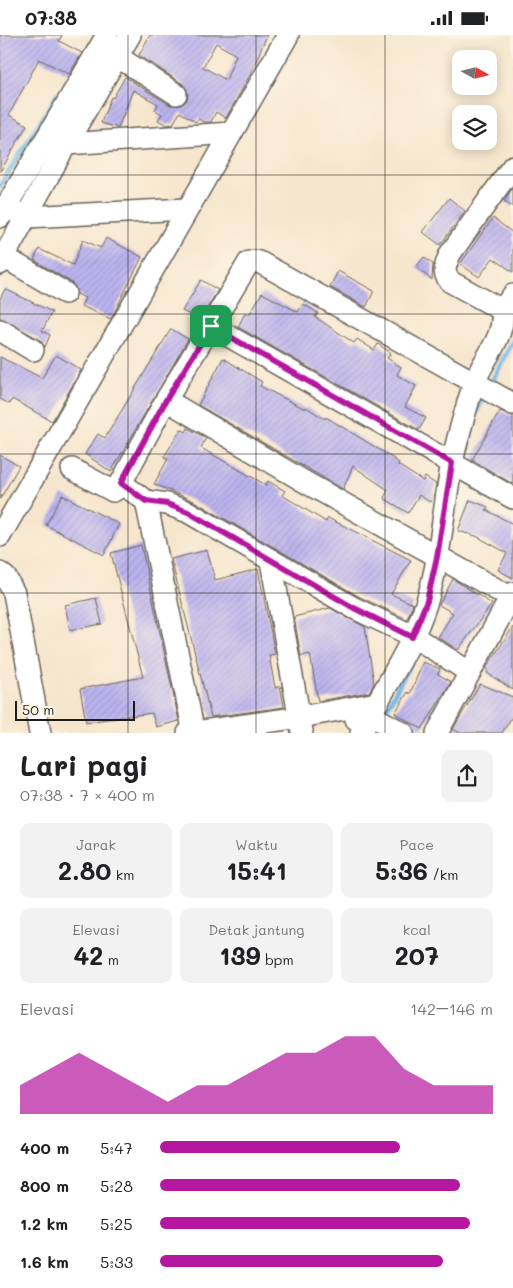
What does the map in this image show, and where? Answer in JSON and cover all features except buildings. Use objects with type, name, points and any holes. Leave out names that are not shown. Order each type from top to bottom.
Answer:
[{"type":"street","points":[[65,293],[2,261],[26,217],[58,139],[107,35]]},
{"type":"street","points":[[130,35],[118,57],[3,211],[26,217],[187,209]]},
{"type":"street","points":[[0,536],[288,35]]},
{"type":"street","points":[[118,57],[176,94]]},
{"type":"street","points":[[58,139],[231,133]]},
{"type":"street","points":[[373,717],[418,640],[427,601],[443,561],[460,468],[491,392],[499,335],[507,302],[451,282],[447,278],[444,268],[450,254],[513,166]]},
{"type":"street","points":[[72,469],[113,491],[117,489],[166,400],[248,262],[255,261],[491,392]]},
{"type":"street","points":[[211,326],[513,498]]},
{"type":"street","points":[[0,330],[33,350]]},
{"type":"street","points":[[166,400],[443,561],[512,595],[437,733]]},
{"type":"street","points":[[121,483],[146,501],[167,504],[188,512],[354,608],[418,640],[469,672]]},
{"type":"street","points":[[146,501],[192,733],[297,727],[373,717],[403,733]]},
{"type":"street","points":[[271,561],[297,727]]},
{"type":"street","points":[[0,573],[6,578],[14,593],[40,733]]},
{"type":"waterway","points":[[0,186],[57,95]]},
{"type":"waterway","points":[[490,385],[513,341]]},
{"type":"waterway","points":[[464,465],[475,415],[485,394]]},
{"type":"waterway","points":[[454,514],[462,476]]},
{"type":"waterway","points":[[382,717],[418,650]]},
{"type":"route","points":[[211,326],[452,463],[437,557],[427,601],[412,637],[354,608],[188,512],[167,504],[146,501],[121,483],[166,400],[211,326]]}]
